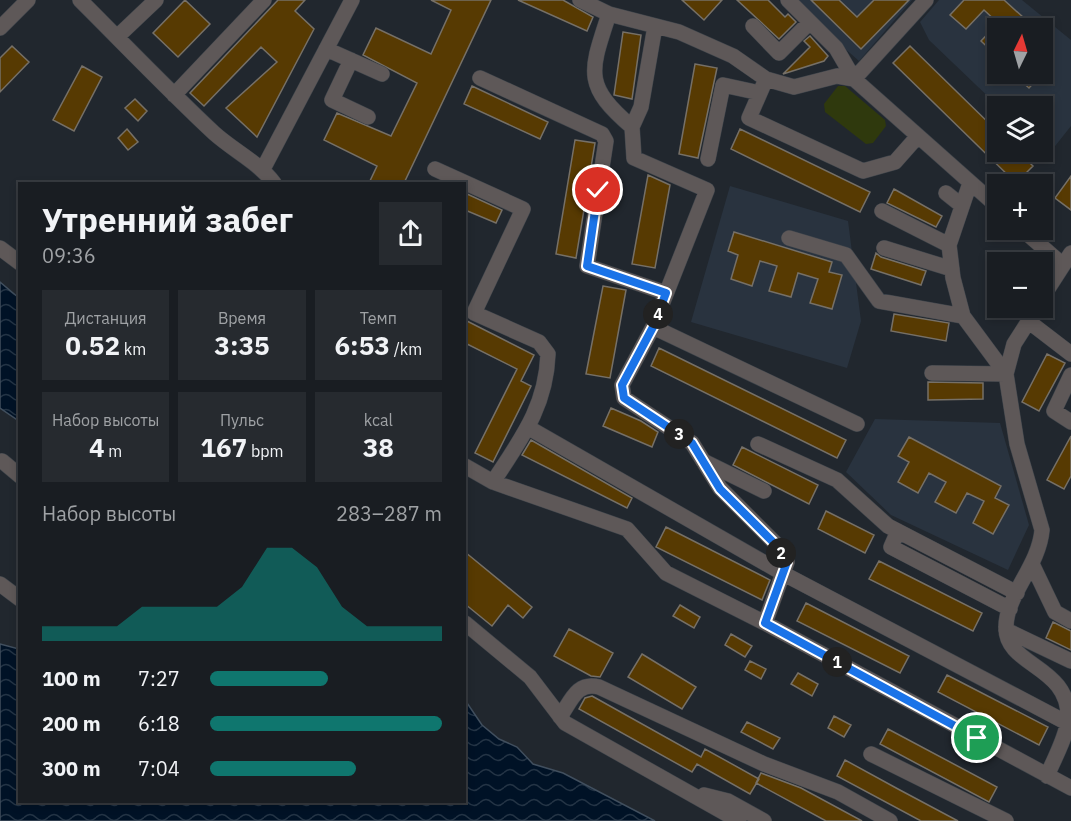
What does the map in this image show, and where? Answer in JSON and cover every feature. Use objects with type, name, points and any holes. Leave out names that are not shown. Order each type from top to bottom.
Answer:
[{"type":"street","points":[[0,28],[28,0]]},
{"type":"street","points":[[80,0],[174,95],[231,148],[263,169],[273,182]]},
{"type":"street","points":[[117,37],[156,0]]},
{"type":"street","points":[[174,95],[264,0]]},
{"type":"street","points":[[263,169],[352,0]]},
{"type":"street","points":[[580,0],[609,14],[679,32],[733,56],[763,86]]},
{"type":"street","points":[[788,0],[836,48],[854,79],[987,198]]},
{"type":"street","points":[[854,79],[926,0]]},
{"type":"street","points":[[609,14],[595,57],[595,82],[607,105],[632,127]]},
{"type":"street","points":[[753,26],[779,53],[810,22]]},
{"type":"street","points":[[655,26],[641,107],[632,127],[634,158],[707,190],[653,327],[622,385],[624,398],[692,443],[720,489],[777,546],[787,562],[765,623]]},
{"type":"street","points":[[326,49],[382,74]]},
{"type":"street","points":[[351,60],[332,100],[368,117]]},
{"type":"street","points":[[708,159],[723,85],[794,87],[837,76],[854,79]]},
{"type":"street","points":[[480,78],[602,134],[606,141],[587,266],[666,293]]},
{"type":"street","points":[[763,86],[749,118],[863,171],[895,162],[918,136]]},
{"type":"street","points":[[435,169],[464,182]]},
{"type":"street","points":[[466,183],[523,209],[474,313],[538,342],[548,354],[547,381],[529,428],[493,482]]},
{"type":"street","points":[[970,183],[949,244],[952,269],[963,316],[1006,374]]},
{"type":"street","points":[[946,193],[961,205]]},
{"type":"street","points":[[882,211],[949,244]]},
{"type":"street","points":[[789,238],[846,255],[879,301],[963,316]]},
{"type":"street","points":[[1038,240],[1067,259],[1053,281]]},
{"type":"street","points":[[0,248],[18,262]]},
{"type":"street","points":[[884,248],[952,269]]},
{"type":"street","points":[[1030,318],[1014,344],[1006,374],[1017,444],[1042,530],[1041,544],[1010,609],[1006,630],[1008,641],[1019,655],[1048,673],[1062,691],[1068,707],[1069,724],[1047,776]]},
{"type":"street","points":[[1028,321],[1071,354]]},
{"type":"street","points":[[653,327],[857,423]]},
{"type":"street","points":[[932,373],[1006,374]]},
{"type":"street","points":[[1071,375],[1054,411],[1071,422]]},
{"type":"street","points":[[529,428],[784,574],[1069,724]]},
{"type":"street","points":[[758,444],[837,480],[888,526],[1017,593]]},
{"type":"street","points":[[2,460],[18,474]]},
{"type":"street","points":[[703,461],[764,491]]},
{"type":"street","points":[[466,467],[493,482],[627,529],[666,573],[765,623],[1071,788]]},
{"type":"street","points":[[898,531],[891,547],[1010,609]]},
{"type":"street","points":[[1032,566],[1055,612],[1071,621]]},
{"type":"street","points":[[0,584],[18,598]]},
{"type":"street","points":[[466,624],[530,677],[565,723],[739,821]]},
{"type":"street","points":[[1006,630],[1071,661]]},
{"type":"street","points":[[560,717],[580,687],[588,684],[599,687],[765,764],[838,792],[890,821]]},
{"type":"street","points":[[872,754],[1006,821]]},
{"type":"street","points":[[680,788],[728,801],[764,821]]},
{"type":"shaded area","points":[[790,0],[912,0],[859,61]]},
{"type":"shaded area","points":[[939,0],[1022,0],[1044,18],[987,18],[987,84],[1053,84],[1053,25],[1071,40],[1071,126],[1053,149],[1053,96],[988,96],[929,40],[920,22]]},
{"type":"shaded area","points":[[730,186],[848,221],[861,321],[847,368],[691,322]]},
{"type":"shaded area","points":[[875,419],[1000,423],[1029,525],[1008,570],[891,515],[846,472]]},
{"type":"green space","points":[[838,86],[845,86],[885,120],[886,126],[873,143],[866,144],[825,112],[824,104]]},
{"type":"water","points":[[0,282],[18,297],[18,420],[0,408]]},
{"type":"water","points":[[0,644],[18,649],[18,803],[466,803],[466,701],[482,725],[499,739],[517,747],[533,764],[563,773],[655,821],[0,821]]},
{"type":"building","points":[[185,0],[210,24],[178,57],[153,33]]},
{"type":"building","points":[[278,0],[305,0],[295,11],[314,29],[257,137],[226,108],[277,62],[261,47],[204,106],[190,93]]},
{"type":"building","points":[[431,0],[491,0],[404,182],[369,182],[377,166],[324,140],[337,113],[391,136],[417,83],[363,55],[376,28],[431,54],[451,10]]},
{"type":"building","points":[[518,0],[563,0],[593,17],[587,31]]},
{"type":"building","points":[[682,0],[722,0],[704,20]]},
{"type":"building","points":[[737,0],[768,0],[785,17],[788,14],[796,22],[779,39]]},
{"type":"building","points":[[811,0],[839,0],[857,17],[874,0],[909,0],[861,49]]},
{"type":"building","points":[[964,0],[1004,0],[1024,18],[993,18],[984,10],[966,29],[950,15]]},
{"type":"building","points":[[623,32],[641,35],[632,99],[614,95]]},
{"type":"building","points":[[987,35],[987,47],[981,41]]},
{"type":"building","points":[[810,36],[828,56],[824,61],[783,74],[810,47],[804,41]]},
{"type":"building","points":[[12,46],[29,62],[0,92],[0,58]]},
{"type":"building","points":[[910,46],[987,121],[987,155],[893,63]]},
{"type":"building","points":[[695,64],[717,68],[698,158],[679,154]]},
{"type":"building","points":[[82,66],[102,77],[74,131],[53,120]]},
{"type":"building","points":[[472,86],[548,122],[540,139],[464,104]]},
{"type":"building","points":[[135,99],[147,111],[138,121],[125,108]]},
{"type":"building","points":[[127,129],[138,142],[128,150],[118,138]]},
{"type":"building","points":[[740,129],[870,192],[860,212],[731,149]]},
{"type":"building","points":[[575,140],[595,143],[576,258],[556,254]]},
{"type":"building","points":[[994,162],[1029,162],[1033,166],[1025,174],[1007,174]]},
{"type":"building","points":[[648,175],[670,185],[655,268],[632,264]]},
{"type":"building","points":[[1071,176],[1071,210],[1055,198]]},
{"type":"building","points":[[894,189],[942,216],[936,227],[887,203]]},
{"type":"building","points":[[466,193],[502,210],[496,223],[466,210]]},
{"type":"building","points":[[734,232],[832,262],[829,272],[842,275],[832,309],[810,303],[818,279],[798,273],[791,297],[769,291],[777,266],[760,261],[752,286],[731,279],[738,255],[728,251]]},
{"type":"building","points":[[876,253],[881,257],[926,271],[921,285],[871,269]]},
{"type":"building","points":[[603,286],[626,290],[610,378],[586,374]]},
{"type":"building","points":[[894,314],[949,323],[946,341],[891,331]]},
{"type":"building","points":[[466,321],[534,355],[521,381],[531,386],[493,462],[475,453],[517,369],[466,344]]},
{"type":"building","points":[[659,348],[846,440],[837,458],[651,366]]},
{"type":"building","points":[[1047,354],[1065,363],[1039,411],[1022,402]]},
{"type":"building","points":[[928,382],[983,383],[983,399],[928,400]]},
{"type":"building","points":[[611,408],[641,421],[658,432],[652,447],[603,426]]},
{"type":"building","points":[[1071,436],[1071,476],[1064,489],[1047,480]]},
{"type":"building","points":[[909,437],[1001,486],[995,498],[1009,505],[993,534],[973,523],[984,501],[967,493],[956,513],[935,502],[946,482],[929,473],[918,493],[898,482],[909,462],[898,456]]},
{"type":"building","points":[[531,440],[632,498],[627,508],[522,455]]},
{"type":"building","points":[[742,447],[818,485],[809,504],[733,465]]},
{"type":"building","points":[[826,511],[874,535],[865,553],[818,529]]},
{"type":"building","points":[[666,527],[770,580],[762,600],[656,547]]},
{"type":"building","points":[[466,553],[532,607],[523,618],[508,605],[492,626],[466,605]]},
{"type":"building","points":[[879,561],[982,613],[973,631],[869,579]]},
{"type":"building","points":[[806,603],[909,656],[900,673],[797,621]]},
{"type":"building","points":[[680,605],[700,617],[694,628],[673,616]]},
{"type":"building","points":[[1053,622],[1071,631],[1071,650],[1046,638]]},
{"type":"building","points":[[569,629],[613,653],[600,677],[591,676],[554,656]]},
{"type":"building","points":[[731,634],[752,646],[745,657],[725,645]]},
{"type":"building","points":[[642,654],[696,687],[682,709],[628,677]]},
{"type":"building","points":[[750,661],[766,669],[761,679],[745,670]]},
{"type":"building","points":[[798,673],[818,684],[812,696],[791,684]]},
{"type":"building","points":[[947,675],[1048,727],[1039,745],[938,692]]},
{"type":"building","points":[[592,696],[701,757],[705,749],[759,779],[750,794],[697,764],[692,772],[579,709],[585,698]]},
{"type":"building","points":[[834,716],[851,725],[844,737],[828,728]]},
{"type":"building","points":[[747,722],[780,738],[773,749],[741,732]]},
{"type":"building","points":[[888,729],[997,787],[989,802],[880,744]]},
{"type":"building","points":[[845,760],[958,821],[921,821],[837,776]]},
{"type":"building","points":[[761,773],[801,788],[862,821],[826,821],[756,783]]},
{"type":"route","points":[[598,190],[587,266],[666,293],[653,327],[622,385],[624,398],[692,443],[720,489],[777,546],[787,562],[765,623],[977,738]]}]
